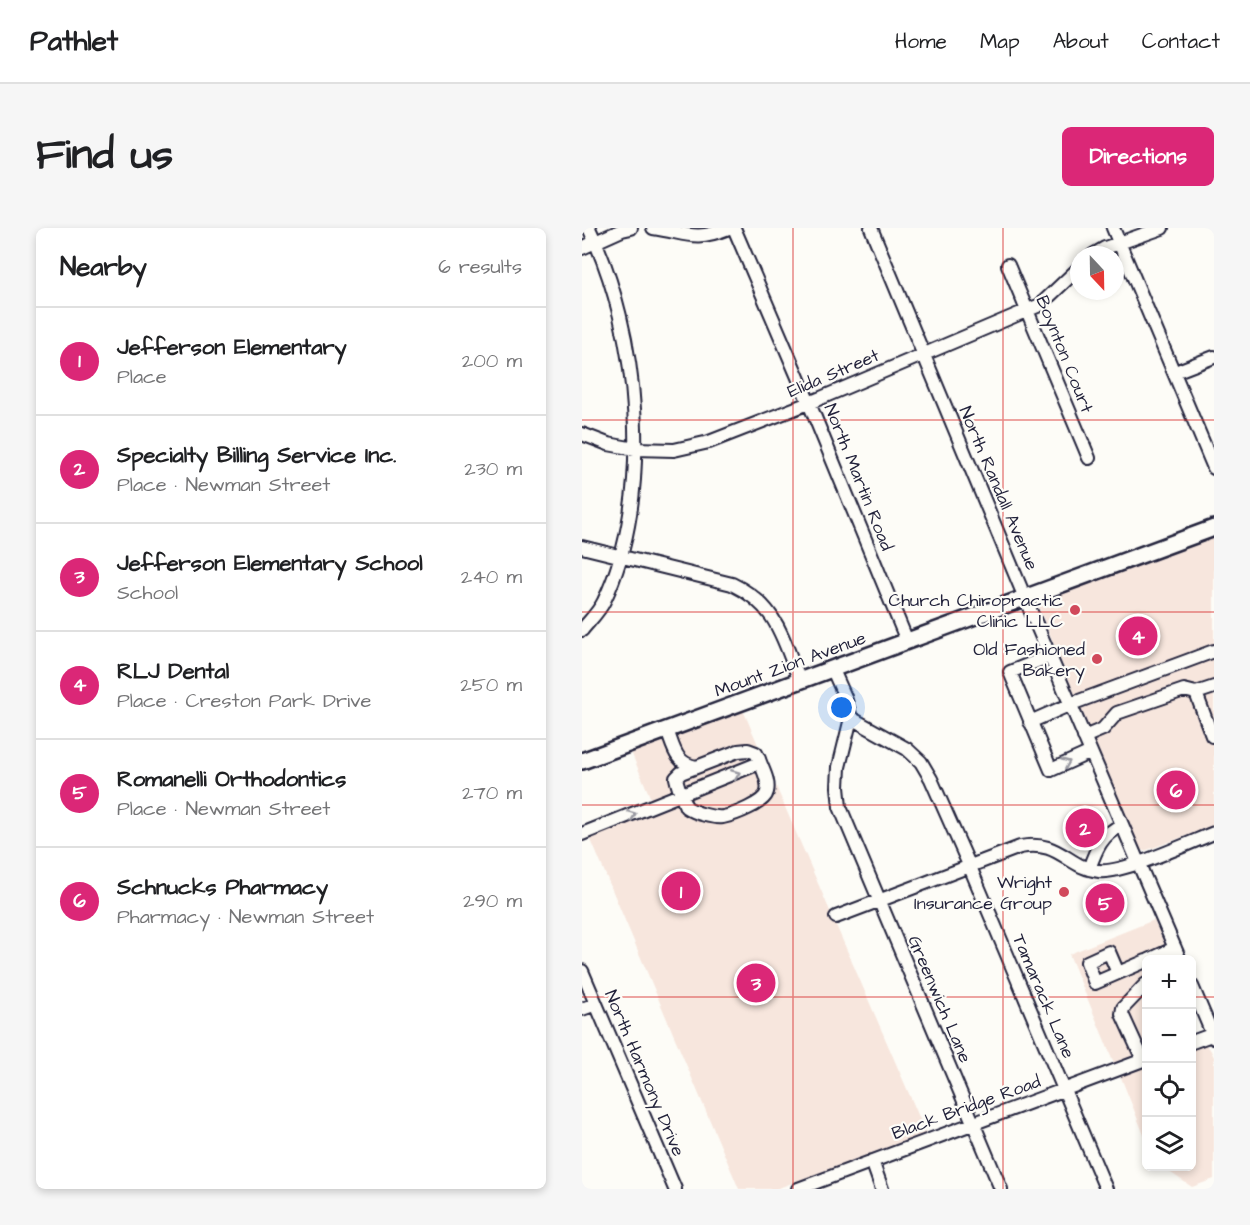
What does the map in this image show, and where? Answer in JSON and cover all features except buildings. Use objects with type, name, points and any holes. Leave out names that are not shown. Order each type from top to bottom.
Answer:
[{"type":"main road","name":"Mount Zion Avenue","points":[[582,762],[1214,528]]},
{"type":"street","points":[[582,630],[603,603],[621,556],[631,502],[635,449],[634,395],[628,353],[612,286],[589,228]]},
{"type":"street","points":[[582,248],[631,228]]},
{"type":"street","points":[[653,228],[696,237],[729,228]]},
{"type":"street","name":"North Martin Road","points":[[734,228],[907,641]]},
{"type":"street","name":"North Randall Avenue","points":[[871,228],[1176,955]]},
{"type":"street","points":[[1113,228],[1214,468]]},
{"type":"street","points":[[1112,246],[1162,228]]},
{"type":"street","name":"Boynton Court","points":[[1008,265],[1089,458]]},
{"type":"street","name":"Elida Street","points":[[582,434],[608,444],[635,449],[674,450],[709,442],[809,403],[1040,305],[1070,277]]},
{"type":"street","points":[[1175,372],[1214,357]]},
{"type":"street","points":[[582,547],[732,584],[751,593],[766,608],[777,624],[800,681]]},
{"type":"street","points":[[1030,722],[1071,704],[1214,651]]},
{"type":"street","points":[[1050,656],[1010,672],[1030,722],[1051,770],[1091,752]]},
{"type":"street","points":[[833,670],[851,718]]},
{"type":"street","points":[[1084,737],[1103,729],[1117,713],[1184,690],[1196,693],[1214,687]]},
{"type":"street","points":[[1196,693],[1209,713],[1213,738]]},
{"type":"street","name":"Tamarack Lane","points":[[851,718],[907,749],[921,762],[931,780],[1106,1189]]},
{"type":"street","name":"Greenwich Lane","points":[[851,718],[840,767],[838,787],[840,807],[1001,1189]]},
{"type":"street","points":[[667,730],[678,758],[686,765],[696,767]]},
{"type":"street","points":[[743,749],[756,753],[759,759],[767,780],[768,790],[757,804],[729,815],[714,816],[689,810],[686,807],[676,778],[681,773],[743,749]]},
{"type":"street","points":[[582,834],[754,766],[759,759]]},
{"type":"street","points":[[1089,869],[1096,849],[1103,839],[1111,830],[1122,825]]},
{"type":"street","points":[[836,917],[1030,845],[1053,848],[1089,869],[1111,871],[1214,833]]},
{"type":"street","points":[[1118,973],[1142,963]]},
{"type":"street","name":"North Harmony Drive","points":[[582,971],[675,1189]]},
{"type":"street","points":[[1142,988],[1123,1008],[1122,1014],[1142,1054]]},
{"type":"street","points":[[1196,997],[1213,1035],[1196,1040]]},
{"type":"street","points":[[582,1009],[596,1004]]},
{"type":"street","name":"Black Bridge Road","points":[[798,1189],[1142,1061]]},
{"type":"street","points":[[872,1161],[882,1189]]},
{"type":"shaded area","points":[[1214,536],[1214,826],[1144,851],[1140,849],[1038,602]]},
{"type":"shaded area","points":[[743,710],[926,1133],[776,1189],[739,1189],[588,833],[654,806],[631,752]]},
{"type":"shaded area","points":[[1154,920],[1169,955],[1142,955],[1142,1052],[1114,1063],[1069,954]]},
{"type":"shaded area","points":[[1206,1045],[1214,1057],[1214,1179],[1192,1187],[1168,1171],[1196,1171],[1196,1046]]},
{"type":"shaded area","points":[[1142,1067],[1142,1130],[1120,1075]]},
{"type":"place","name":"Church Chiropractic Clinic LLC","points":[[1075,610]]},
{"type":"place","name":"RLJ Dental","points":[[1138,636]]},
{"type":"place","name":"Old Fashioned Bakery","points":[[1097,659]]},
{"type":"place","name":"Schnucks Pharmacy","points":[[1176,790]]},
{"type":"place","name":"Specialty Billing Service Inc.","points":[[1085,828]]},
{"type":"place","name":"Jefferson Elementary","points":[[681,891]]},
{"type":"place","name":"Wright Insurance Group","points":[[1064,892]]},
{"type":"place","name":"Romanelli Orthodontics","points":[[1105,903]]},
{"type":"place","name":"Jefferson Elementary School","points":[[756,983]]}]
